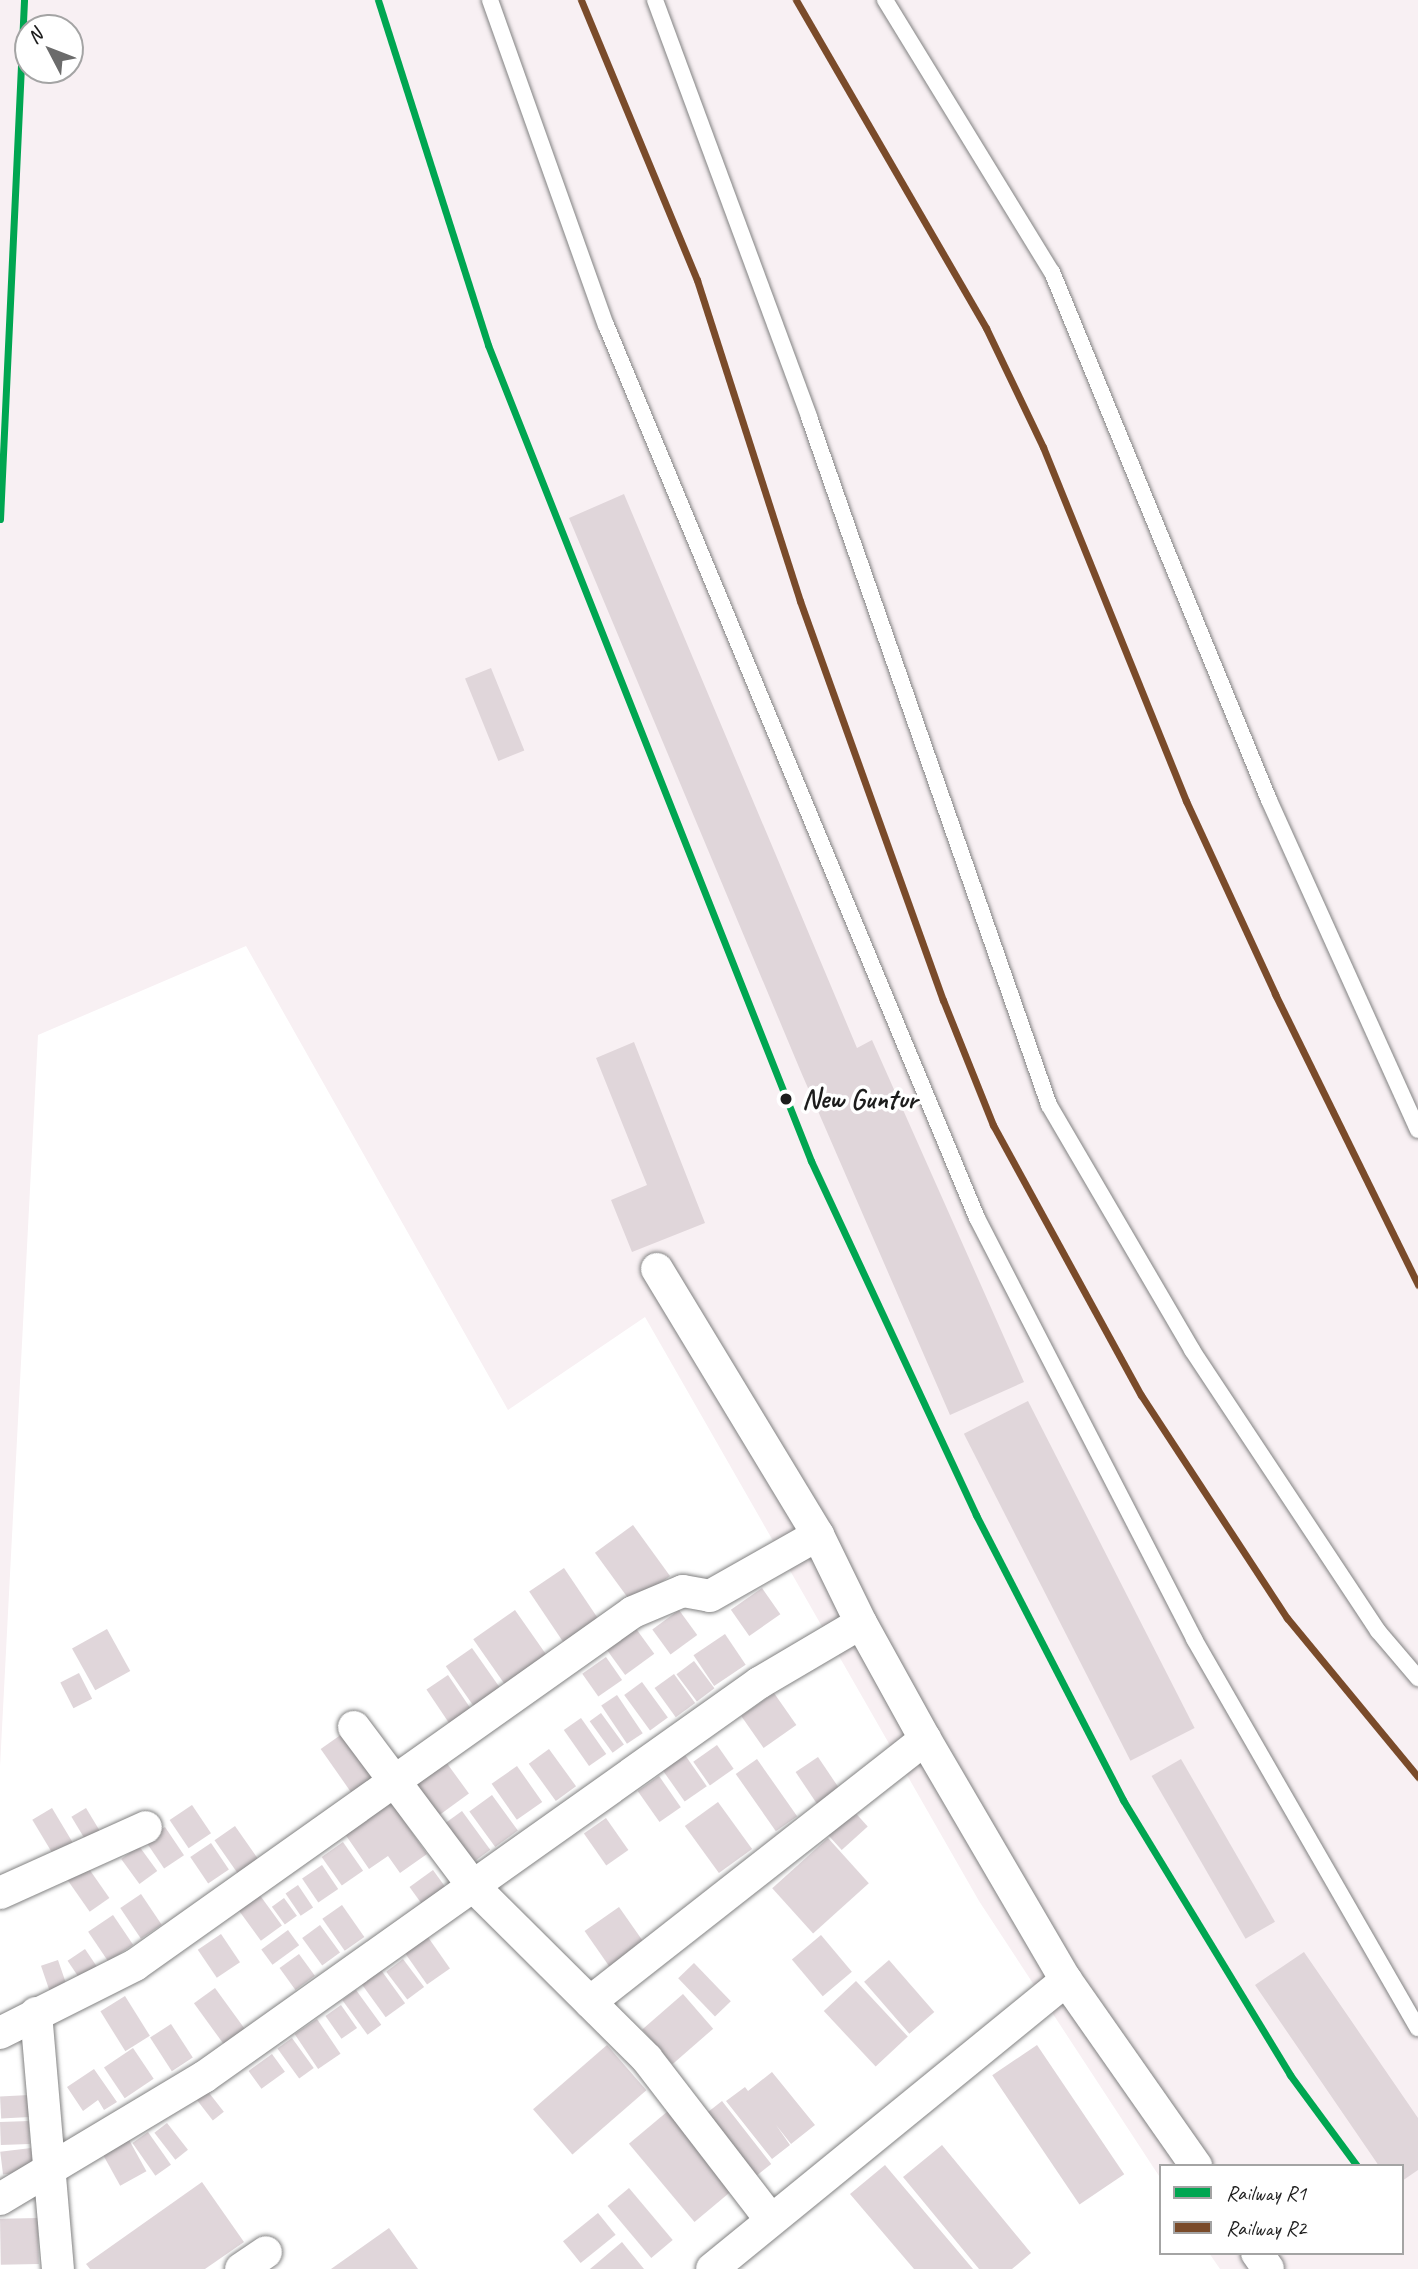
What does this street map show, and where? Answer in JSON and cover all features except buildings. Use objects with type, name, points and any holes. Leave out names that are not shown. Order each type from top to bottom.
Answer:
[{"type":"street","points":[[657,1269],[818,1535],[861,1623],[925,1739],[1066,1980],[1195,2164]]},
{"type":"street","points":[[0,2033],[135,1965],[633,1612],[682,1591],[710,1596],[818,1535]]},
{"type":"street","points":[[0,2199],[204,2077],[759,1683],[861,1623]]},
{"type":"street","points":[[354,1727],[473,1886],[647,2059],[770,2219]]},
{"type":"street","points":[[590,2003],[925,1739]]},
{"type":"street","points":[[0,1893],[146,1827]]},
{"type":"street","points":[[712,2269],[1066,1980]]},
{"type":"street","points":[[36,2013],[58,2269]]},
{"type":"lane","points":[[490,0],[606,325],[977,1218],[1194,1639],[1418,2028]]},
{"type":"lane","points":[[654,0],[809,418],[1049,1105],[1192,1350],[1378,1631],[1418,1678]]},
{"type":"lane","points":[[885,0],[1052,272],[1269,800],[1418,1130]]},
{"type":"shaded area","points":[[0,0],[1418,0],[1418,2269],[1220,2269],[1210,2255],[1404,2255],[1404,2164],[1159,2164],[1159,2176],[979,1901],[645,1317],[508,1410],[246,946],[38,1035],[0,1767]]},
{"type":"rail line","name":"R1","points":[[0,519],[24,0]]},
{"type":"rail line","name":"R1","points":[[378,0],[488,345],[811,1161],[976,1515],[1123,1800],[1290,2075],[1356,2164]]},
{"type":"rail line","name":"R2","points":[[581,0],[697,280],[800,601],[943,1000],[993,1125],[1141,1395],[1287,1618],[1418,1777]]},
{"type":"rail line","name":"R2","points":[[796,0],[986,328],[1043,447],[1186,801],[1275,994],[1418,1285]]},
{"type":"place","name":"New Guntur","points":[[786,1099]]}]
